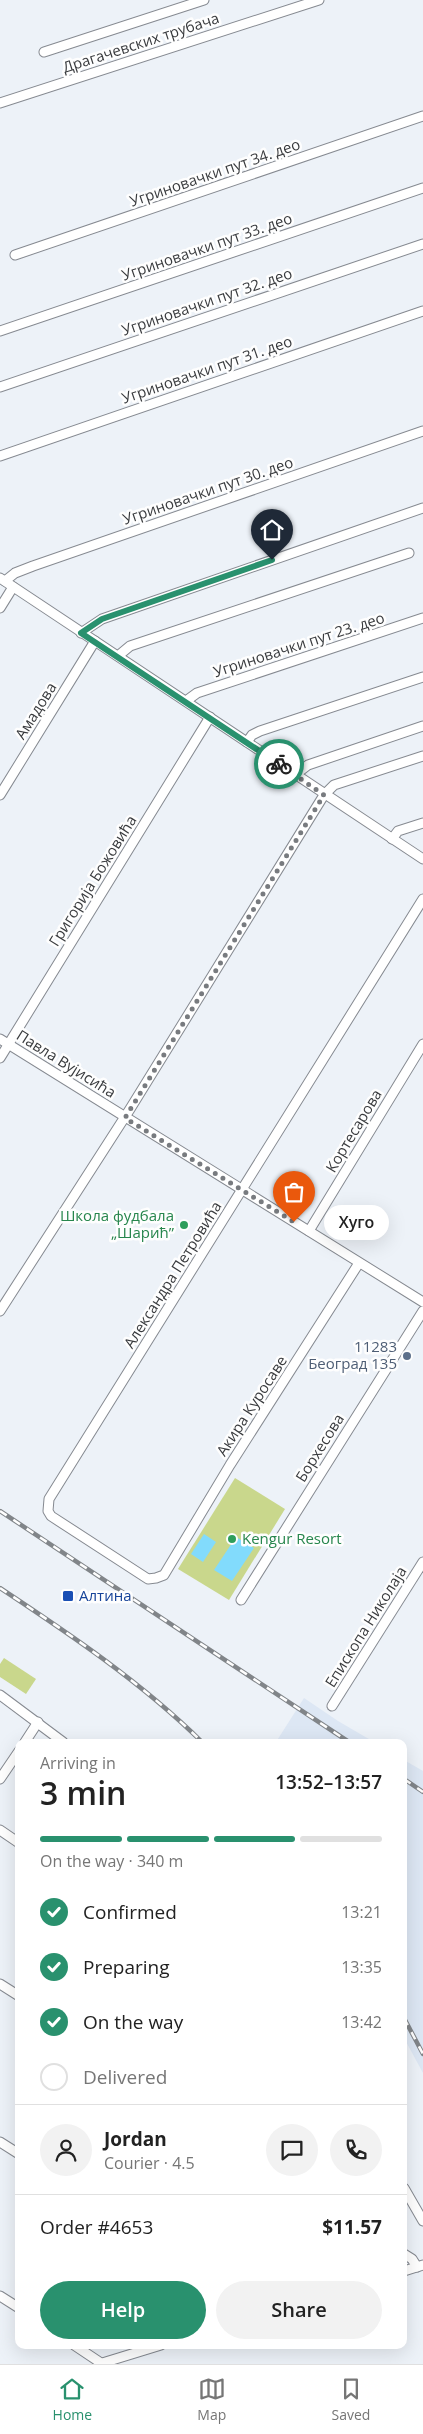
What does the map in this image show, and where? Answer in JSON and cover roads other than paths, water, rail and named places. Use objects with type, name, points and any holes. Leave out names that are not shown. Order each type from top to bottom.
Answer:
[{"type":"street","points":[[44,52],[204,0]]},
{"type":"street","name":"Драгачевских трубача","points":[[0,102],[319,0]]},
{"type":"street","name":"Угриновачки пут 34. део","points":[[15,255],[423,116]]},
{"type":"street","name":"Угриновачки пут 33. део","points":[[0,331],[423,188]]},
{"type":"street","name":"Угриновачки пут 32. део","points":[[0,387],[423,244]]},
{"type":"street","name":"Угриновачки пут 31. део","points":[[0,456],[423,311]]},
{"type":"street","name":"Угриновачки пут 30. део","points":[[2,580],[33,566],[423,431]]},
{"type":"street","points":[[81,633],[92,624],[119,613],[423,508]]},
{"type":"street","points":[[118,656],[130,646],[409,553]]},
{"type":"street","points":[[2,580],[423,859]]},
{"type":"street","points":[[0,608],[13,587]]},
{"type":"street","name":"Угриновачки пут 23. део","points":[[186,701],[197,693],[423,618]]},
{"type":"street","name":"Амадова","points":[[0,794],[95,641]]},
{"type":"street","points":[[247,742],[255,733],[423,677]]},
{"type":"street","name":"Григорија Божовића","points":[[0,1058],[210,718]]},
{"type":"street","points":[[295,775],[308,765],[423,726]]},
{"type":"street","points":[[0,1312],[125,1118],[324,795],[334,785],[423,756]]},
{"type":"street","points":[[392,839],[398,832],[423,823]]},
{"type":"street","name":"Александра Петровића","points":[[170,1564],[164,1575],[148,1579],[57,1520],[48,1511],[48,1505],[57,1486],[423,899]]},
{"type":"street","name":"Павла Вујисића","points":[[0,1039],[423,1302]]},
{"type":"street","name":"Кортесарова","points":[[309,1231],[423,1044]]},
{"type":"street","name":"Акира Куросаве","points":[[170,1564],[230,1465],[359,1263]]},
{"type":"street","name":"Борхесова","points":[[241,1600],[423,1311]]},
{"type":"street","name":"Епископа Николаја","points":[[332,1706],[423,1562]]},
{"type":"street","points":[[0,1695],[59,1739]]},
{"type":"street","points":[[27,1739],[38,1722]]},
{"type":"street","points":[[0,1779],[15,1757]]},
{"type":"street","points":[[0,1830],[15,1840]]},
{"type":"street","points":[[0,1984],[15,1993]]},
{"type":"street","points":[[0,2142],[15,2151]]},
{"type":"street","points":[[407,2193],[423,2221]]},
{"type":"street","points":[[407,2256],[420,2266]]},
{"type":"street","points":[[407,2270],[420,2266]]},
{"type":"street","points":[[0,2296],[15,2305]]},
{"type":"street","points":[[79,2349],[100,2364],[148,2349]]},
{"type":"water","points":[[204,1534],[216,1542],[203,1562],[191,1554]]},
{"type":"water","points":[[236,1537],[254,1548],[232,1581],[214,1570]]},
{"type":"railway","points":[[0,1511],[344,1739]]},
{"type":"railway","points":[[0,1588],[105,1660],[155,1699],[199,1739]]},
{"type":"railway","points":[[407,1781],[423,1792]]},
{"type":"railway","points":[[407,2024],[423,2054]]},
{"type":"place","name":"Хуго","points":[[294,1222]]},
{"type":"place","name":"Школа фудбала „Шарић”","points":[[184,1225]]},
{"type":"place","name":"11283 Београд 135","points":[[407,1356]]},
{"type":"place","name":"Kengur Resort","points":[[232,1539]]},
{"type":"place","name":"Алтина","points":[[68,1596]]}]
